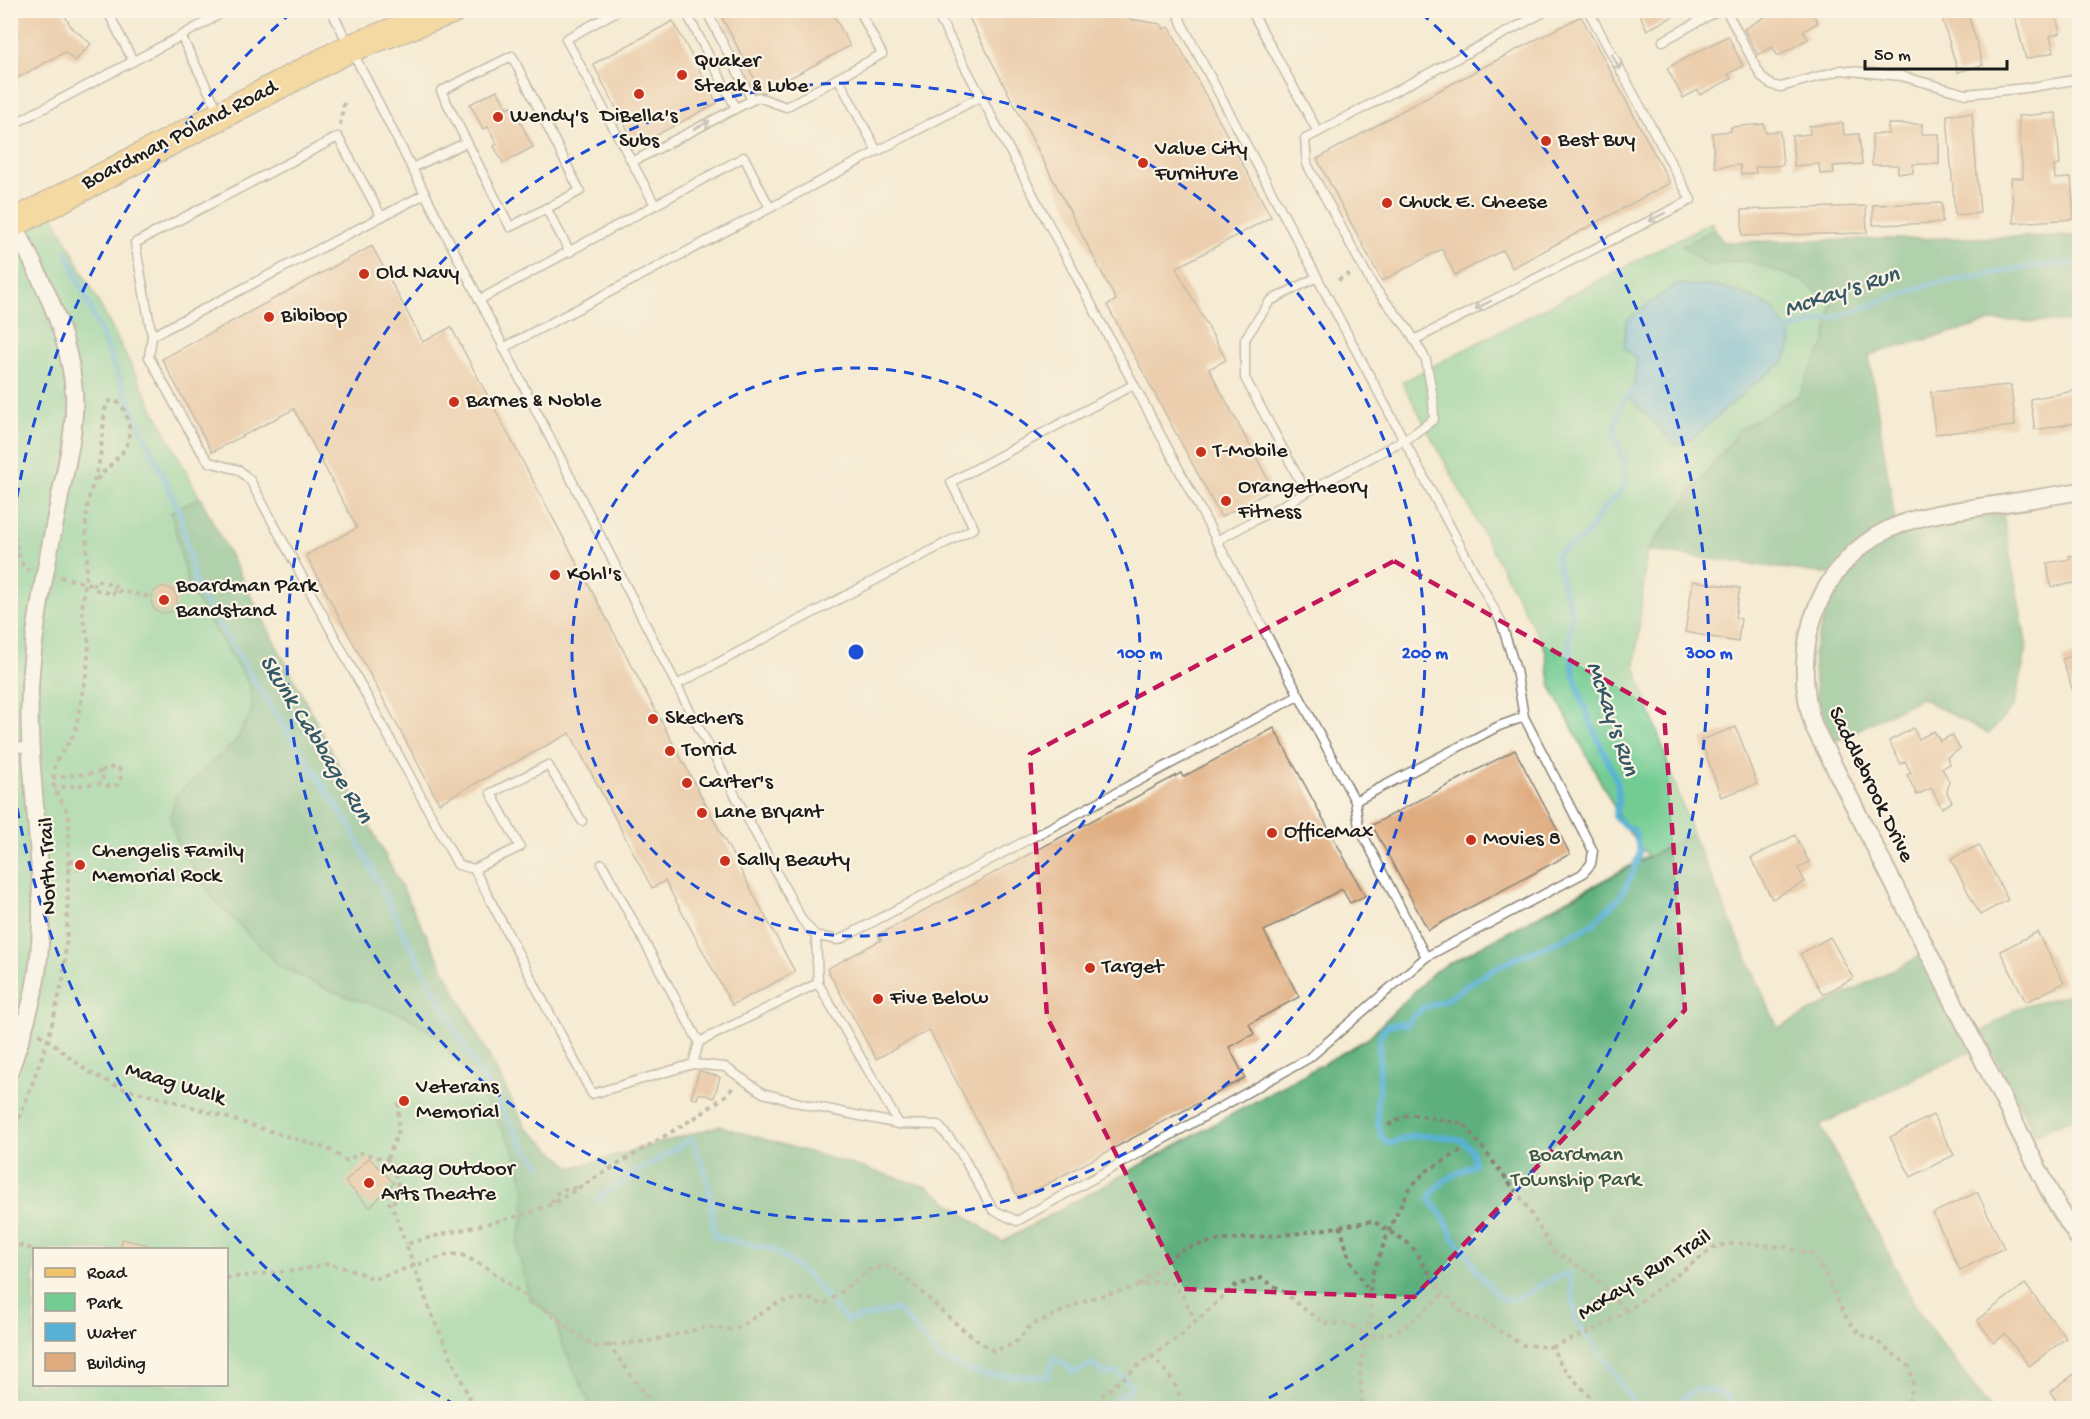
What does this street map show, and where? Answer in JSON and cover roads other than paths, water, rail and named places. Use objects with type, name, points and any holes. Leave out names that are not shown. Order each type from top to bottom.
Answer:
[{"type":"main road","name":"Boardman Poland Road","points":[[350,48],[401,10]]},
{"type":"main road","name":"Boardman Poland Road","points":[[12,224],[350,48],[452,10]]},
{"type":"street","points":[[10,1070],[17,1028],[38,964],[39,868],[31,749],[31,672],[36,629],[68,454],[74,392],[66,354],[48,294],[12,224]]},
{"type":"street","name":"Saddlebrook Drive","points":[[2079,491],[1928,515],[1901,523],[1877,536],[1860,548],[1835,575],[1819,602],[1807,634],[1803,664],[1805,692],[1814,727],[2055,1202],[2079,1242]]},
{"type":"lane","points":[[107,10],[133,61]]},
{"type":"lane","points":[[10,126],[227,10]]},
{"type":"lane","points":[[331,10],[676,685],[802,920],[816,936],[818,983],[899,1124]]},
{"type":"lane","points":[[619,10],[566,39],[655,205]]},
{"type":"lane","points":[[685,10],[736,108]]},
{"type":"lane","points":[[706,10],[752,100]]},
{"type":"lane","points":[[632,162],[758,96],[786,107],[882,54],[859,10]]},
{"type":"lane","points":[[935,10],[1355,801],[1359,827],[1426,957]]},
{"type":"lane","points":[[474,869],[592,1094],[693,1064],[725,1067],[763,1093],[807,1105],[899,1124],[938,1125],[959,1150],[993,1210],[1017,1221],[1309,1058],[1426,957],[1582,874],[1591,864],[1593,851],[1524,717],[1516,670],[1500,622],[1187,35],[1177,10]]},
{"type":"lane","points":[[1251,10],[1318,132]]},
{"type":"lane","points":[[1216,540],[1404,440],[1434,419],[1433,398],[1426,360],[1414,340],[1373,286],[1307,164],[1305,139],[1548,10]]},
{"type":"lane","points":[[1414,340],[1691,200],[1588,10]]},
{"type":"lane","points":[[1663,40],[1719,10]]},
{"type":"lane","points":[[1726,10],[1761,76],[1773,86],[1781,87],[1841,70],[1901,76],[1966,94],[2026,88],[2079,79]]},
{"type":"lane","points":[[181,36],[221,116]]},
{"type":"lane","points":[[512,56],[580,191],[510,226],[467,142],[441,91],[512,56]]},
{"type":"lane","points":[[838,78],[877,151]]},
{"type":"lane","points":[[503,348],[980,97]]},
{"type":"lane","points":[[381,216],[338,137],[135,243],[153,336],[149,357],[196,445],[210,462],[239,470],[250,480],[458,865],[474,869],[520,847],[492,793],[548,765],[582,821]]},
{"type":"lane","points":[[412,168],[467,142]]},
{"type":"lane","points":[[479,300],[744,157],[770,208]]},
{"type":"lane","points":[[153,336],[425,194]]},
{"type":"lane","points":[[546,208],[570,252]]},
{"type":"lane","points":[[1306,492],[1245,378],[1245,339],[1270,301],[1317,278]]},
{"type":"lane","points":[[676,685],[974,528],[951,482],[1133,385]]},
{"type":"lane","points":[[816,936],[839,940],[1298,696]]},
{"type":"lane","points":[[1355,801],[1499,726],[1524,717]]},
{"type":"lane","points":[[10,746],[31,749]]},
{"type":"lane","points":[[602,864],[699,1042],[693,1064]]},
{"type":"lane","points":[[699,1042],[818,983]]},
{"type":"water","points":[[1676,284],[1722,287],[1753,297],[1775,310],[1792,340],[1785,361],[1754,384],[1693,438],[1676,446],[1631,399],[1637,360],[1624,348],[1626,321]]},
{"type":"waterway","name":"Skunk Cabbage Run","points":[[67,252],[131,406],[180,513],[196,587],[256,684],[350,826],[473,1062],[522,1143],[540,1166]]},
{"type":"waterway","name":"McKay's Run","points":[[1781,332],[1848,313],[1931,284],[2037,266],[2080,263]]},
{"type":"waterway","name":"McKay's Run","points":[[1636,1408],[1615,1374],[1576,1321],[1570,1274],[1552,1279],[1520,1297],[1502,1300],[1476,1270],[1467,1253],[1454,1239],[1443,1216],[1429,1198],[1443,1182],[1475,1164],[1471,1149],[1462,1140],[1438,1136],[1412,1136],[1390,1144],[1382,1138],[1377,1104],[1380,1085],[1379,1044],[1381,1033],[1387,1026],[1400,1023],[1408,1025],[1410,1020],[1423,1008],[1448,999],[1474,980],[1511,960],[1559,941],[1591,925],[1620,897],[1631,877],[1640,851],[1634,830],[1624,826],[1615,816],[1618,784],[1587,715],[1574,676],[1569,643],[1572,613],[1556,554],[1585,537],[1603,510],[1625,487],[1625,464],[1614,431],[1621,404],[1632,391],[1639,390]]},
{"type":"waterway","name":"Skunk Cabbage Run","points":[[597,1200],[632,1175],[691,1139],[706,1175],[714,1236],[774,1250],[807,1275],[847,1321],[897,1309],[941,1359],[983,1375],[1048,1377],[1054,1357],[1074,1372],[1092,1364],[1105,1374],[1116,1372],[1131,1385],[1129,1391],[1118,1397],[1108,1408]]},
{"type":"waterway","name":"McKay's Run","points":[[1676,1408],[1684,1397],[1698,1389],[1725,1393],[1735,1406],[1741,1408]]},
{"type":"waterway","name":"McKay's Run","points":[[1802,1408],[1806,1406],[1815,1408]]},
{"type":"place","name":"Quaker Steak & Lube","points":[[682,75]]},
{"type":"place","name":"DiBella's Subs","points":[[639,94]]},
{"type":"place","name":"Wendy's","points":[[498,117]]},
{"type":"place","name":"Best Buy","points":[[1546,141]]},
{"type":"place","name":"Value City Furniture","points":[[1143,163]]},
{"type":"place","name":"Chuck E. Cheese","points":[[1387,203]]},
{"type":"place","name":"Old Navy","points":[[364,274]]},
{"type":"place","name":"Bibibop","points":[[269,317]]},
{"type":"place","name":"Barnes & Noble","points":[[454,402]]},
{"type":"place","name":"T-Mobile","points":[[1201,452]]},
{"type":"place","name":"Orangetheory Fitness","points":[[1226,501]]},
{"type":"place","name":"Kohl's","points":[[555,575]]},
{"type":"place","name":"Boardman Park Bandstand","points":[[164,600]]},
{"type":"place","name":"Skechers","points":[[653,719]]},
{"type":"place","name":"Torrid","points":[[670,751]]},
{"type":"place","name":"Carter's","points":[[687,783]]},
{"type":"place","name":"Lane Bryant","points":[[702,813]]},
{"type":"place","name":"OfficeMax","points":[[1272,833]]},
{"type":"place","name":"Movies 8","points":[[1471,840]]},
{"type":"place","name":"Sally Beauty","points":[[725,861]]},
{"type":"place","name":"Chengelis Family Memorial Rock","points":[[80,865]]},
{"type":"place","name":"Target","points":[[1090,968]]},
{"type":"place","name":"Five Below","points":[[878,999]]},
{"type":"place","name":"Veterans Memorial","points":[[404,1101]]},
{"type":"place","name":"Maag Outdoor Arts Theatre","points":[[369,1183]]},
{"type":"park label","name":"Boardman Township Park","points":[[1576,1168]]}]
